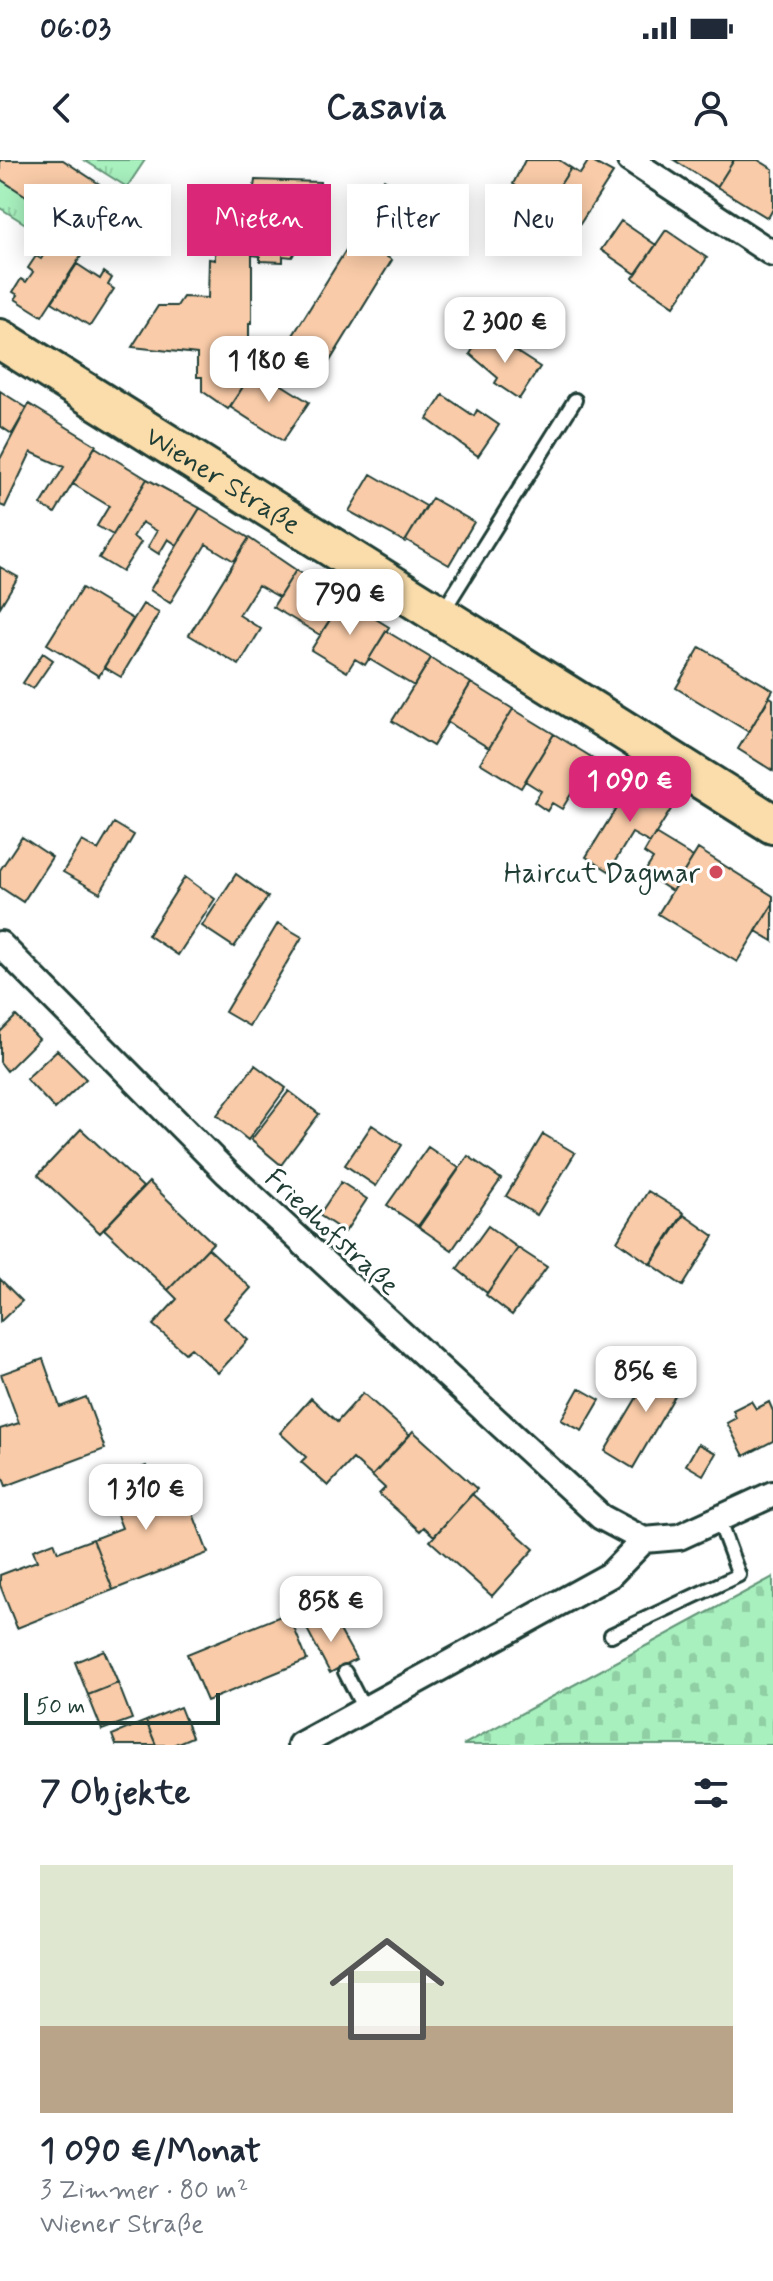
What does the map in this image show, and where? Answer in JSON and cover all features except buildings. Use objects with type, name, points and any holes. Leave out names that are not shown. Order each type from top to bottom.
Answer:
[{"type":"main road","name":"Wiener Straße","points":[[0,339],[773,824]]},
{"type":"street","points":[[630,160],[773,254]]},
{"type":"street","name":"Friedhofstraße","points":[[0,944],[309,1251],[601,1517],[644,1540]]},
{"type":"street","points":[[300,1745],[599,1581],[622,1566],[644,1540],[679,1537],[773,1494]]},
{"type":"lane","points":[[440,616],[575,400]]},
{"type":"lane","points":[[611,1635],[739,1575],[719,1521]]},
{"type":"lane","points":[[345,1672],[364,1709]]},
{"type":"green space","points":[[84,160],[145,160],[129,184],[122,184]]},
{"type":"green space","points":[[0,179],[24,195],[24,223],[0,208]]},
{"type":"green space","points":[[773,1577],[773,1745],[463,1745]]},
{"type":"place","name":"Haircut Dagmar","points":[[716,872]]}]
